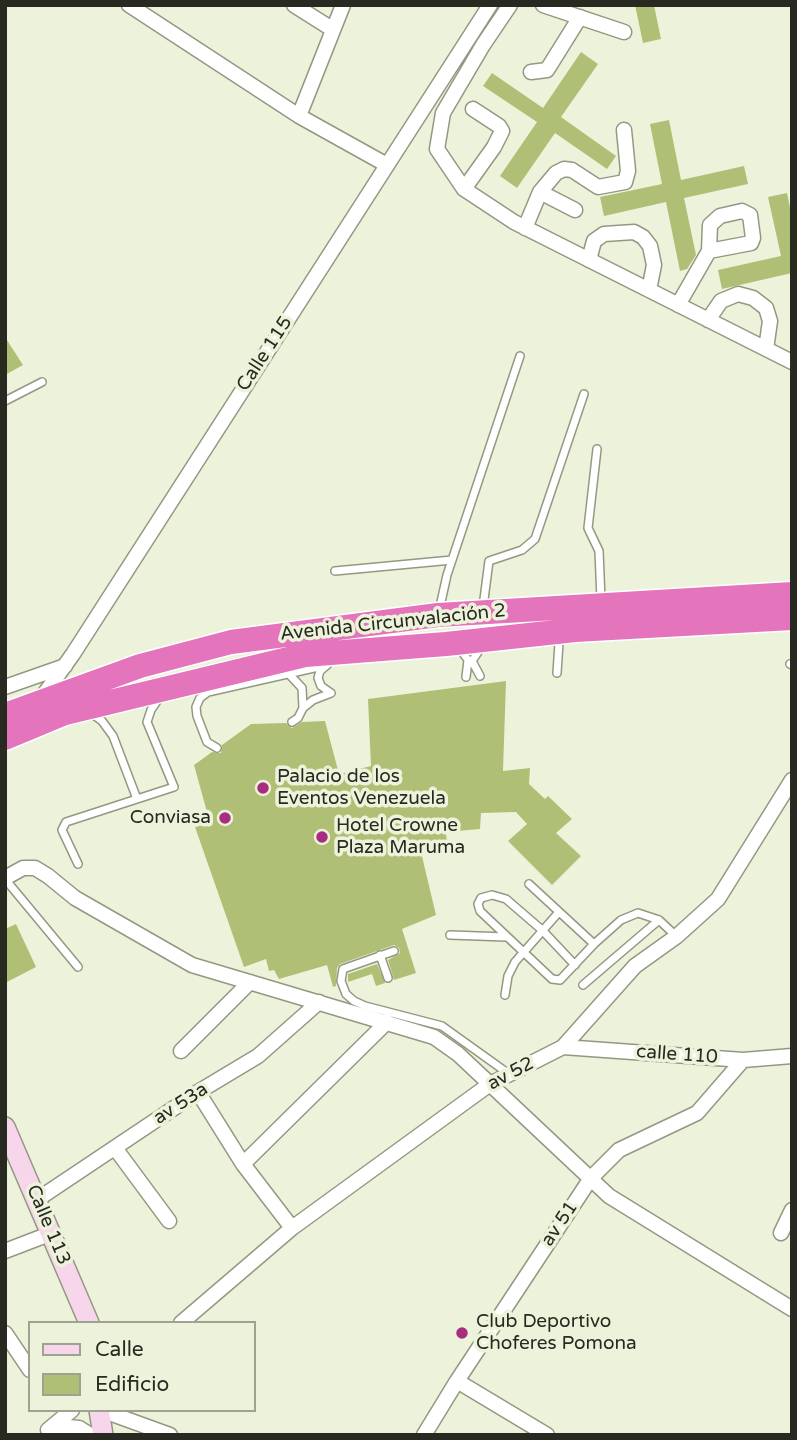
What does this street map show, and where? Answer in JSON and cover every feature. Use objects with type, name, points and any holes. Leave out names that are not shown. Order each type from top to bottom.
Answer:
[{"type":"highway","name":"Avenida Circunvalación 2","points":[[5,715],[140,666],[231,642],[483,611],[792,594]]},
{"type":"highway","name":"Avenida Circunvalación 2","points":[[5,738],[65,713],[305,655],[575,630],[792,618]]},
{"type":"street","points":[[128,5],[299,117],[387,165]]},
{"type":"street","points":[[295,5],[332,29]]},
{"type":"street","points":[[299,117],[343,5]]},
{"type":"street","name":"Calle 115","points":[[40,702],[489,5]]},
{"type":"street","points":[[510,5],[443,113],[437,149],[464,189],[525,228],[792,362]]},
{"type":"street","points":[[543,5],[624,32]]},
{"type":"street","points":[[531,72],[547,70],[580,17]]},
{"type":"street","points":[[464,189],[495,147],[502,131],[499,126],[473,109]]},
{"type":"street","points":[[525,228],[540,192],[548,180],[564,169],[572,170],[598,187],[625,182],[628,171],[624,130]]},
{"type":"street","points":[[540,192],[575,210]]},
{"type":"street","points":[[589,260],[594,241],[604,234],[634,232],[643,237],[650,246],[654,265],[649,290]]},
{"type":"street","points":[[678,305],[709,251]]},
{"type":"street","points":[[708,320],[721,301],[738,294],[753,298],[766,308],[770,321],[766,349]]},
{"type":"street","points":[[5,687],[65,666]]},
{"type":"street","name":"av 52","points":[[183,1321],[292,1228],[490,1084],[563,1046],[635,967],[677,936],[718,899],[792,780]]},
{"type":"street","points":[[5,878],[23,868],[35,869],[75,898],[192,965],[434,1037],[458,1054],[609,1196],[792,1309]]},
{"type":"street","points":[[181,1051],[250,982]]},
{"type":"street","name":"av 53a","points":[[38,1199],[258,1056],[319,1002]]},
{"type":"street","points":[[243,1164],[387,1022]]},
{"type":"street","name":"calle 110","points":[[563,1046],[743,1060],[792,1056]]},
{"type":"street","name":"av 51","points":[[424,1435],[591,1178],[619,1150],[697,1113],[743,1060]]},
{"type":"street","points":[[198,1093],[243,1164],[292,1228]]},
{"type":"street","name":"Calle 113","points":[[5,1127],[38,1199],[75,1321]]},
{"type":"street","points":[[115,1148],[169,1221]]},
{"type":"street","name":"Calle 113","points":[[5,1155],[88,1321]]},
{"type":"street","points":[[781,1233],[792,1210]]},
{"type":"street","points":[[5,1251],[47,1235]]},
{"type":"street","points":[[5,1332],[28,1367]]},
{"type":"street","points":[[457,1381],[547,1435]]},
{"type":"street","points":[[103,1435],[107,1412]]},
{"type":"street","points":[[107,1412],[115,1435]]},
{"type":"street","points":[[110,1412],[170,1435]]},
{"type":"street","points":[[41,1435],[63,1413]]},
{"type":"street","points":[[50,1435],[68,1427],[79,1428],[90,1435]]},
{"type":"lane","points":[[438,615],[452,560],[520,356]]},
{"type":"lane","points":[[5,401],[42,382]]},
{"type":"lane","points":[[483,611],[489,561],[522,550],[535,539],[584,394]]},
{"type":"lane","points":[[597,449],[588,528],[599,551],[601,605]]},
{"type":"lane","points":[[335,571],[452,560]]},
{"type":"lane","points":[[557,673],[559,643]]},
{"type":"lane","points":[[478,652],[472,661],[480,676]]},
{"type":"lane","points":[[463,653],[468,660],[466,677]]},
{"type":"lane","points":[[217,748],[207,742],[197,716],[196,706],[208,691],[327,665],[320,671],[318,678],[321,686],[331,693],[313,700],[292,722]]},
{"type":"lane","points":[[288,673],[302,688],[303,708]]},
{"type":"lane","points":[[79,864],[62,830],[66,822],[174,787],[147,722],[151,710],[166,688]]},
{"type":"lane","points":[[85,708],[102,721],[113,736],[137,799]]},
{"type":"lane","points":[[5,878],[78,967]]},
{"type":"lane","points":[[529,884],[594,944]]},
{"type":"lane","points":[[575,965],[542,930],[506,899],[492,895],[481,898],[478,904],[480,911],[549,978],[556,980],[560,980],[575,965],[594,944],[630,914],[646,915],[659,920],[677,936]]},
{"type":"lane","points":[[505,995],[508,976],[515,961],[559,912]]},
{"type":"lane","points":[[583,985],[659,920]]},
{"type":"lane","points":[[450,935],[507,937]]},
{"type":"lane","points":[[394,951],[343,969],[343,987],[354,1001],[442,1026],[509,1074]]},
{"type":"lane","points":[[380,956],[388,978]]},
{"type":"building","points":[[635,5],[654,5],[661,39],[643,43]]},
{"type":"building","points":[[581,52],[598,64],[561,117],[616,156],[607,169],[555,133],[517,188],[500,176],[537,122],[483,86],[492,73],[543,108]]},
{"type":"building","points":[[669,120],[681,180],[744,166],[748,184],[684,198],[696,255],[687,269],[680,271],[666,202],[604,216],[600,197],[662,184],[650,124]]},
{"type":"building","points":[[787,193],[792,217],[792,273],[722,289],[718,270],[781,256],[768,197]]},
{"type":"building","points":[[5,337],[23,365],[5,375]]},
{"type":"building","name":"Hotel Crowne Plaza Maruma","points":[[506,681],[503,771],[530,768],[529,784],[545,799],[548,796],[572,819],[556,833],[581,856],[552,885],[508,841],[527,824],[516,812],[481,813],[480,829],[446,832],[447,848],[421,852],[436,915],[402,929],[416,973],[394,980],[388,960],[400,953],[399,948],[394,945],[340,964],[337,968],[336,986],[333,987],[327,965],[279,979],[274,970],[269,971],[266,959],[244,967],[195,827],[210,823],[194,765],[212,752],[221,753],[222,745],[251,724],[286,723],[292,728],[302,722],[325,721],[339,774],[371,766],[368,699]]},
{"type":"building","points":[[16,924],[36,967],[5,983],[5,929]]},
{"type":"building","points":[[377,964],[385,983],[376,986],[372,974],[348,982],[348,974]]},
{"type":"place","name":"Palacio de los Eventos Venezuela","points":[[263,788]]},
{"type":"place","name":"Conviasa","points":[[225,818]]},
{"type":"place","name":"Hotel Crowne Plaza Maruma","points":[[322,837]]},
{"type":"place","name":"Club Deportivo Choferes Pomona","points":[[462,1333]]}]
